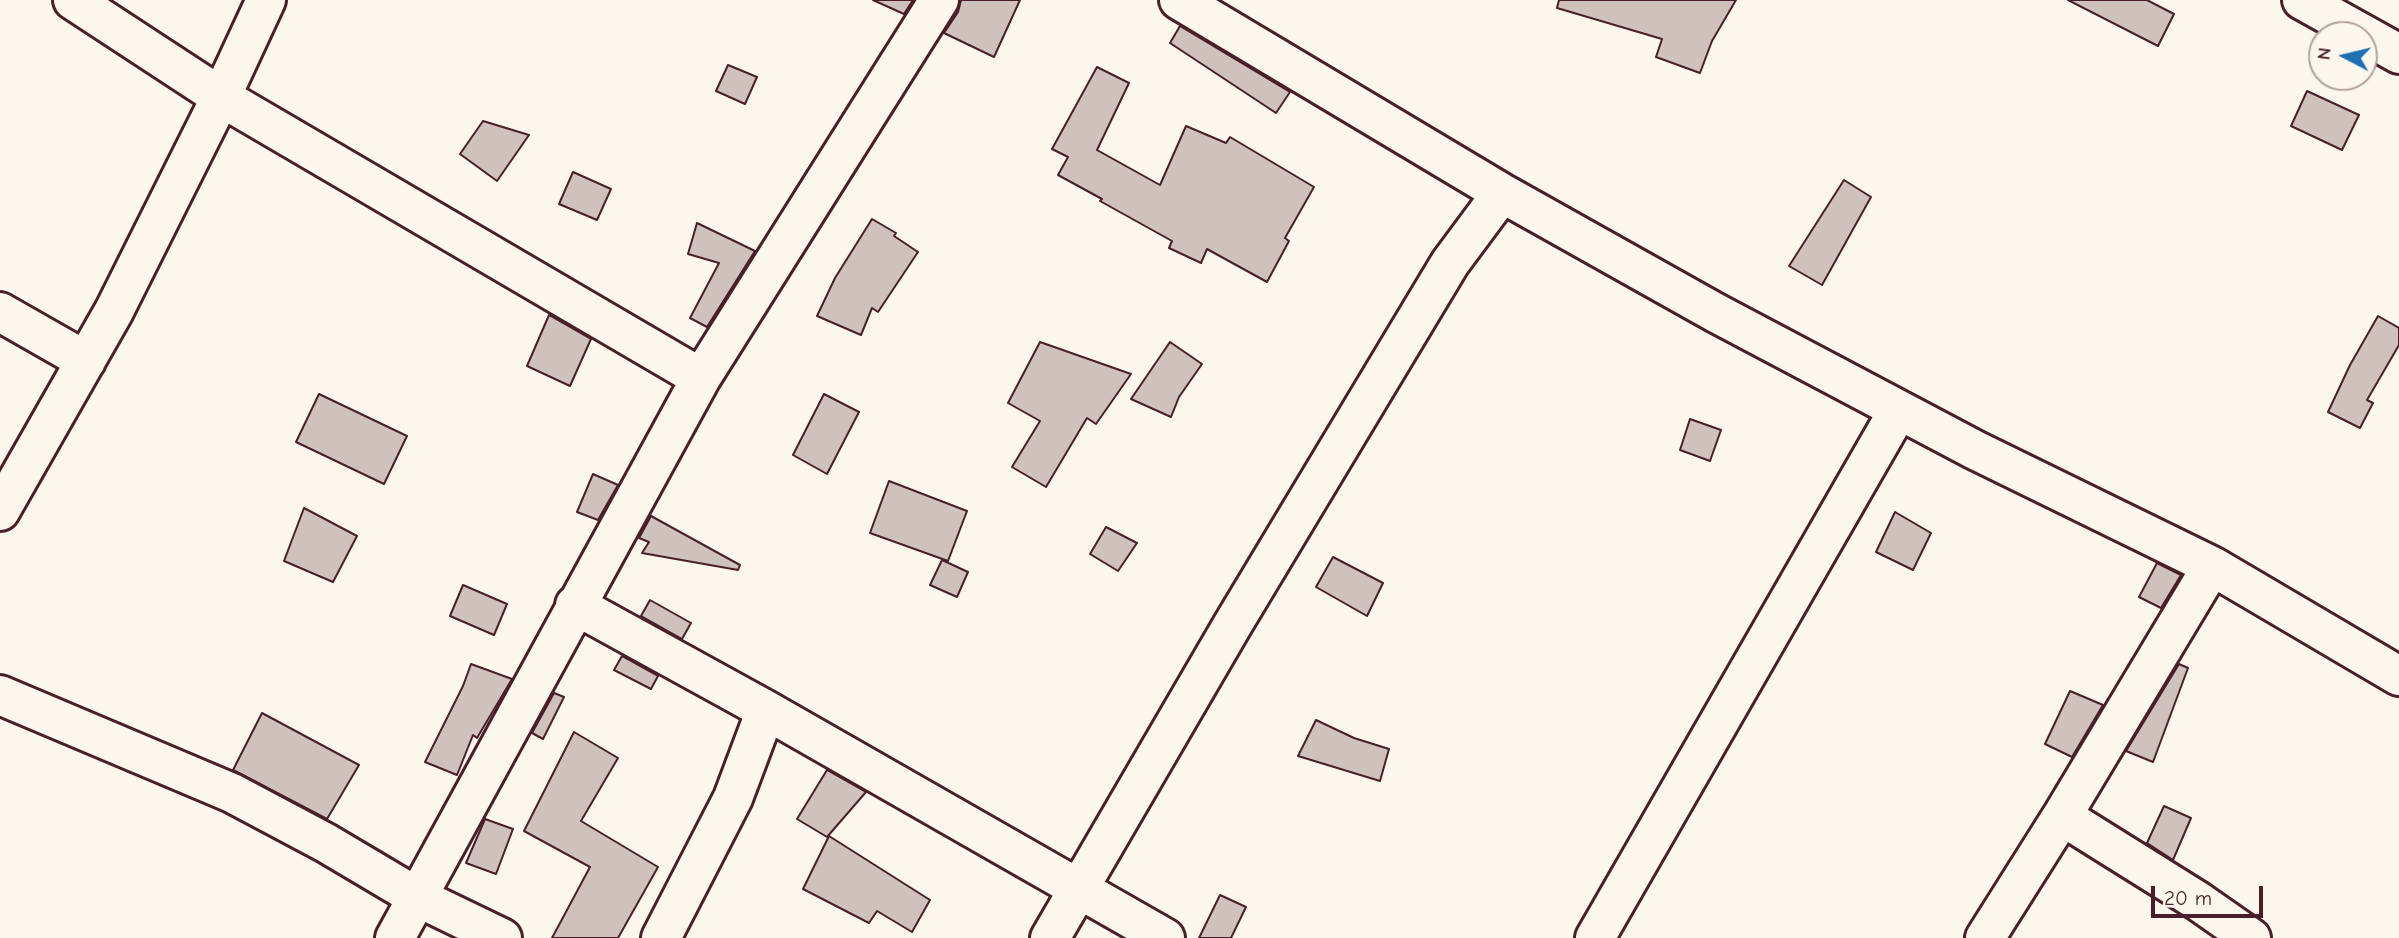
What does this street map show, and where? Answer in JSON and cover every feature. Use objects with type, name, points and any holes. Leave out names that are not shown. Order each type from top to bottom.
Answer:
[{"type":"street","points":[[73,0],[220,97],[701,378]]},
{"type":"street","points":[[0,511],[114,311],[265,0]]},
{"type":"street","points":[[395,938],[701,378],[939,0]]},
{"type":"street","points":[[1179,0],[1502,193],[1716,313],[1898,411],[2212,566],[2399,676]]},
{"type":"street","points":[[2302,0],[2399,54]]},
{"type":"street","points":[[1050,938],[1233,624],[1443,275],[1502,193]]},
{"type":"street","points":[[0,312],[86,361]]},
{"type":"street","points":[[1595,938],[1898,411]]},
{"type":"street","points":[[1985,938],[2062,816],[2212,566]]},
{"type":"street","points":[[575,605],[766,710],[1164,938]]},
{"type":"street","points":[[0,695],[232,793],[417,897],[502,938]]},
{"type":"street","points":[[661,938],[733,798],[766,710]]},
{"type":"street","points":[[2062,816],[2251,938]]},
{"type":"building","points":[[873,0],[913,0],[904,14]]},
{"type":"building","points":[[961,0],[1020,0],[994,57],[944,33],[958,12]]},
{"type":"building","points":[[1559,0],[1736,0],[1712,41],[1700,73],[1656,57],[1662,39],[1557,8]]},
{"type":"building","points":[[2068,0],[2147,0],[2174,14],[2158,46]]},
{"type":"building","points":[[1180,26],[1290,92],[1276,113],[1170,43]]},
{"type":"building","points":[[728,65],[757,77],[745,104],[716,91]]},
{"type":"building","points":[[1097,67],[1129,83],[1097,150],[1160,185],[1186,126],[1226,143],[1230,137],[1314,187],[1285,238],[1289,241],[1267,282],[1207,249],[1201,263],[1169,248],[1172,241],[1058,175],[1068,157],[1052,149]]},
{"type":"building","points":[[2307,91],[2359,115],[2342,150],[2291,126]]},
{"type":"building","points":[[483,121],[529,135],[497,181],[460,154]]},
{"type":"building","points":[[573,172],[611,189],[597,220],[559,204]]},
{"type":"building","points":[[1844,180],[1871,197],[1822,285],[1789,266]]},
{"type":"building","points":[[872,219],[896,233],[894,236],[918,252],[878,312],[872,308],[861,335],[817,316],[835,278]]},
{"type":"building","points":[[697,223],[755,251],[707,327],[690,318],[719,263],[688,254]]},
{"type":"building","points":[[549,315],[591,339],[570,386],[527,366]]},
{"type":"building","points":[[2378,316],[2399,328],[2399,345],[2367,400],[2373,403],[2360,428],[2328,412],[2350,365]]},
{"type":"building","points":[[1040,342],[1131,374],[1096,424],[1087,418],[1046,487],[1012,467],[1040,421],[1008,403]]},
{"type":"building","points":[[1170,342],[1202,364],[1179,397],[1171,417],[1131,399]]},
{"type":"building","points":[[319,394],[407,436],[384,484],[296,442]]},
{"type":"building","points":[[824,394],[859,412],[827,474],[793,455]]},
{"type":"building","points":[[1690,419],[1721,430],[1710,461],[1680,450]]},
{"type":"building","points":[[593,474],[618,485],[598,520],[577,512]]},
{"type":"building","points":[[889,481],[967,511],[948,561],[870,533]]},
{"type":"building","points":[[304,508],[357,536],[333,582],[284,561]]},
{"type":"building","points":[[1895,512],[1931,533],[1913,570],[1876,552]]},
{"type":"building","points":[[651,516],[740,565],[738,570],[642,553],[649,542],[639,538]]},
{"type":"building","points":[[1106,527],[1137,543],[1118,571],[1090,554]]},
{"type":"building","points":[[1333,557],[1383,583],[1367,616],[1316,587]]},
{"type":"building","points":[[942,560],[968,572],[957,597],[930,585]]},
{"type":"building","points":[[2157,563],[2181,575],[2161,608],[2139,597]]},
{"type":"building","points":[[463,585],[507,604],[494,635],[450,616]]},
{"type":"building","points":[[650,600],[691,623],[682,639],[641,616]]},
{"type":"building","points":[[622,656],[658,676],[651,689],[614,670]]},
{"type":"building","points":[[471,664],[512,679],[477,738],[473,735],[457,775],[425,762],[463,686]]},
{"type":"building","points":[[2179,664],[2188,668],[2153,762],[2126,751]]},
{"type":"building","points":[[2070,691],[2103,705],[2072,757],[2045,744]]},
{"type":"building","points":[[554,693],[564,697],[543,739],[532,733]]},
{"type":"building","points":[[262,713],[359,765],[327,819],[233,770]]},
{"type":"building","points":[[1316,720],[1354,738],[1389,749],[1380,781],[1298,756]]},
{"type":"building","points":[[574,732],[618,758],[581,821],[658,867],[618,938],[552,938],[590,867],[524,831]]},
{"type":"building","points":[[827,770],[866,792],[827,837],[797,819]]},
{"type":"building","points":[[2164,806],[2191,818],[2173,860],[2147,843]]},
{"type":"building","points":[[485,819],[513,829],[496,874],[466,863]]},
{"type":"building","points":[[829,836],[930,900],[912,932],[877,911],[869,923],[803,889]]},
{"type":"building","points":[[1220,895],[1246,907],[1231,938],[1199,938]]}]
